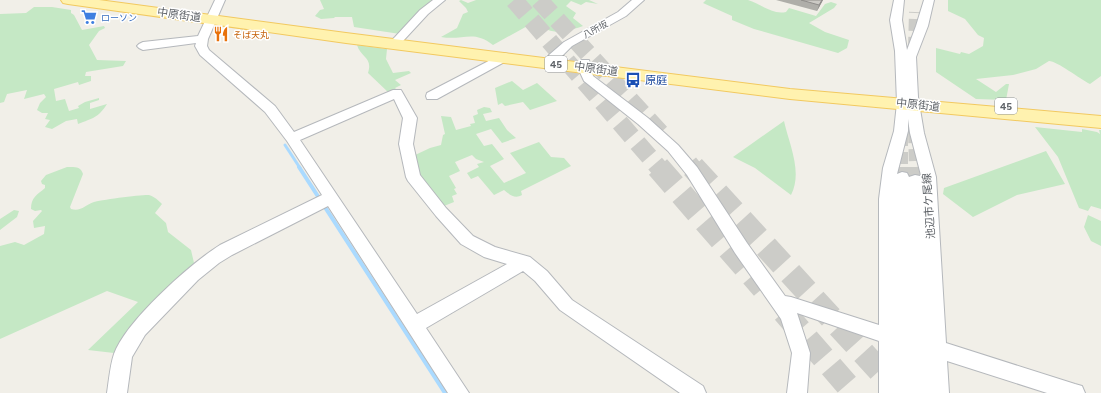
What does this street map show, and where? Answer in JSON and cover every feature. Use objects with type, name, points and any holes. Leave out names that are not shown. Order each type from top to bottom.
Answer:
[{"type":"main road","name":"中原街道","points":[[68,0],[215,10],[504,58],[584,65],[790,94],[908,100],[1101,115]]},
{"type":"main road","name":"中原街道","points":[[131,0],[215,10],[399,38],[553,58],[584,65]]},
{"type":"main road","name":"中原街道","points":[[908,100],[1101,122]]},
{"type":"street","points":[[399,38],[424,12],[440,0]]},
{"type":"street","name":"八所坂","points":[[553,58],[568,44],[622,14],[639,0]]},
{"type":"street","name":"池辺市ケ尾線","points":[[899,0],[896,20],[908,100],[917,133],[909,175],[903,393]]},
{"type":"street","points":[[910,8],[919,0]]},
{"type":"street","name":"池辺市ケ尾線","points":[[929,0],[922,26],[910,57],[908,100],[901,131],[937,349],[939,393]]},
{"type":"street","points":[[215,10],[202,39],[201,46],[204,52],[270,109],[292,138],[459,393]]},
{"type":"street","points":[[896,20],[922,26]]},
{"type":"street","points":[[143,46],[202,39]]},
{"type":"street","points":[[432,96],[504,58]]},
{"type":"street","points":[[584,65],[588,78],[643,121],[673,148],[692,171],[741,248],[789,316],[801,353],[797,393]]},
{"type":"street","points":[[292,138],[397,93],[410,118],[406,144],[413,176],[422,190],[467,240],[490,252],[524,262],[541,276],[566,305],[696,393]]},
{"type":"street","name":"池辺市ケ尾線","points":[[889,393],[887,199],[909,175]]},
{"type":"street","name":"池辺市ケ尾線","points":[[909,175],[922,393]]},
{"type":"street","points":[[118,393],[124,355],[139,329],[192,275],[213,258],[226,250],[330,198]]},
{"type":"street","points":[[415,325],[524,262]]},
{"type":"street","points":[[779,303],[791,304],[889,336]]},
{"type":"street","points":[[937,349],[1044,388],[1075,393]]},
{"type":"green space","points":[[320,0],[444,0],[400,34],[354,27],[352,17],[321,19],[315,16],[320,10],[324,9]]},
{"type":"green space","points":[[461,0],[468,3],[476,0],[589,0],[598,4],[586,2],[581,5],[571,1],[566,6],[576,13],[573,18],[583,26],[567,31],[557,32],[531,24],[493,45],[486,40],[474,36],[456,38],[441,37],[457,28],[463,14],[468,12],[459,1]]},
{"type":"green space","points":[[706,0],[748,0],[776,12],[786,12],[789,8],[816,16],[825,4],[831,2],[837,4],[834,8],[809,23],[825,32],[849,40],[847,48],[838,53],[754,29],[732,20],[732,16],[703,3]]},
{"type":"green space","points":[[948,0],[1101,0],[1101,76],[1090,84],[1063,67],[1049,61],[1036,69],[1013,75],[976,79],[996,92],[1006,84],[1009,84],[1006,100],[976,99],[936,72],[936,48],[960,54],[961,52],[969,54],[983,46],[984,38],[978,35],[965,19],[948,11]]},
{"type":"green space","points":[[34,7],[52,7],[71,10],[71,13],[74,15],[82,30],[104,26],[105,28],[99,31],[89,45],[97,60],[126,61],[123,66],[86,72],[85,76],[91,76],[91,81],[79,85],[78,82],[54,89],[56,101],[65,99],[69,111],[79,108],[78,106],[85,102],[99,98],[99,100],[90,103],[90,109],[107,104],[95,117],[78,124],[77,119],[66,121],[52,129],[45,127],[50,120],[45,119],[48,113],[42,113],[37,110],[40,103],[46,97],[44,94],[24,99],[27,90],[7,94],[4,102],[0,103],[0,14],[26,13]]},
{"type":"green space","points":[[357,45],[387,49],[386,59],[393,73],[409,71],[411,73],[395,80],[401,85],[395,88],[397,90],[389,93],[368,73],[368,61],[361,53]]},
{"type":"green space","points":[[512,81],[523,90],[537,83],[557,101],[530,110],[523,102],[505,106],[502,103],[498,105],[495,88]]},
{"type":"green space","points":[[484,107],[490,108],[492,112],[483,114],[486,121],[499,118],[507,130],[516,138],[502,143],[491,129],[476,134],[484,146],[492,144],[504,159],[490,166],[504,183],[526,173],[510,153],[539,142],[551,157],[564,158],[571,166],[521,191],[522,195],[517,197],[504,190],[494,195],[478,176],[471,179],[467,173],[479,167],[477,164],[484,162],[476,159],[472,155],[455,162],[460,171],[449,176],[456,188],[454,189],[457,194],[452,196],[454,202],[444,206],[417,173],[413,156],[430,148],[441,145],[443,135],[445,134],[441,116],[451,117],[456,130],[471,126],[470,124],[475,123],[473,116],[478,114],[477,110]]},
{"type":"green space","points":[[784,121],[792,148],[796,177],[791,195],[755,168],[733,157]]},
{"type":"green space","points":[[1035,127],[1082,132],[1082,129],[1100,134],[1099,130],[1101,130],[1101,209],[1091,206],[1088,211],[1079,208],[1058,157]]},
{"type":"green space","points":[[1046,151],[1065,184],[1017,195],[973,217],[943,194],[944,188]]},
{"type":"green space","points":[[67,167],[79,168],[83,174],[70,207],[71,209],[78,210],[94,202],[104,200],[149,195],[162,204],[155,213],[166,223],[168,232],[191,250],[194,263],[140,317],[114,353],[88,350],[138,302],[107,291],[0,339],[0,246],[15,242],[24,245],[44,234],[45,226],[34,228],[33,221],[42,211],[35,211],[31,209],[32,202],[35,197],[45,188],[45,185],[42,184],[41,181],[46,175]]},
{"type":"green space","points":[[14,210],[19,211],[17,217],[0,230],[0,219]]},
{"type":"green space","points":[[1088,215],[1101,221],[1101,246],[1091,241],[1084,227]]},
{"type":"building","points":[[801,0],[822,0],[819,5]]},
{"type":"waterway","points":[[285,145],[300,168]]},
{"type":"waterway","points":[[299,167],[445,393]]},
{"type":"tunnel","points":[[514,0],[659,168]]},
{"type":"tunnel","points":[[539,0],[665,138]]},
{"type":"tunnel","points":[[914,49],[915,12]]},
{"type":"tunnel","points":[[914,131],[915,168]]},
{"type":"tunnel","points":[[902,134],[902,177]]},
{"type":"tunnel","points":[[689,163],[693,168]]},
{"type":"tunnel","points":[[658,167],[763,288]]},
{"type":"tunnel","points":[[693,167],[900,393]]},
{"type":"tunnel","points":[[915,168],[915,180]]},
{"type":"tunnel","points":[[784,312],[854,393]]},
{"type":"place","name":"ローソン","points":[[89,17]]},
{"type":"place","name":"そば天丸","points":[[221,34]]},
{"type":"place","name":"原庭","points":[[633,80]]}]
